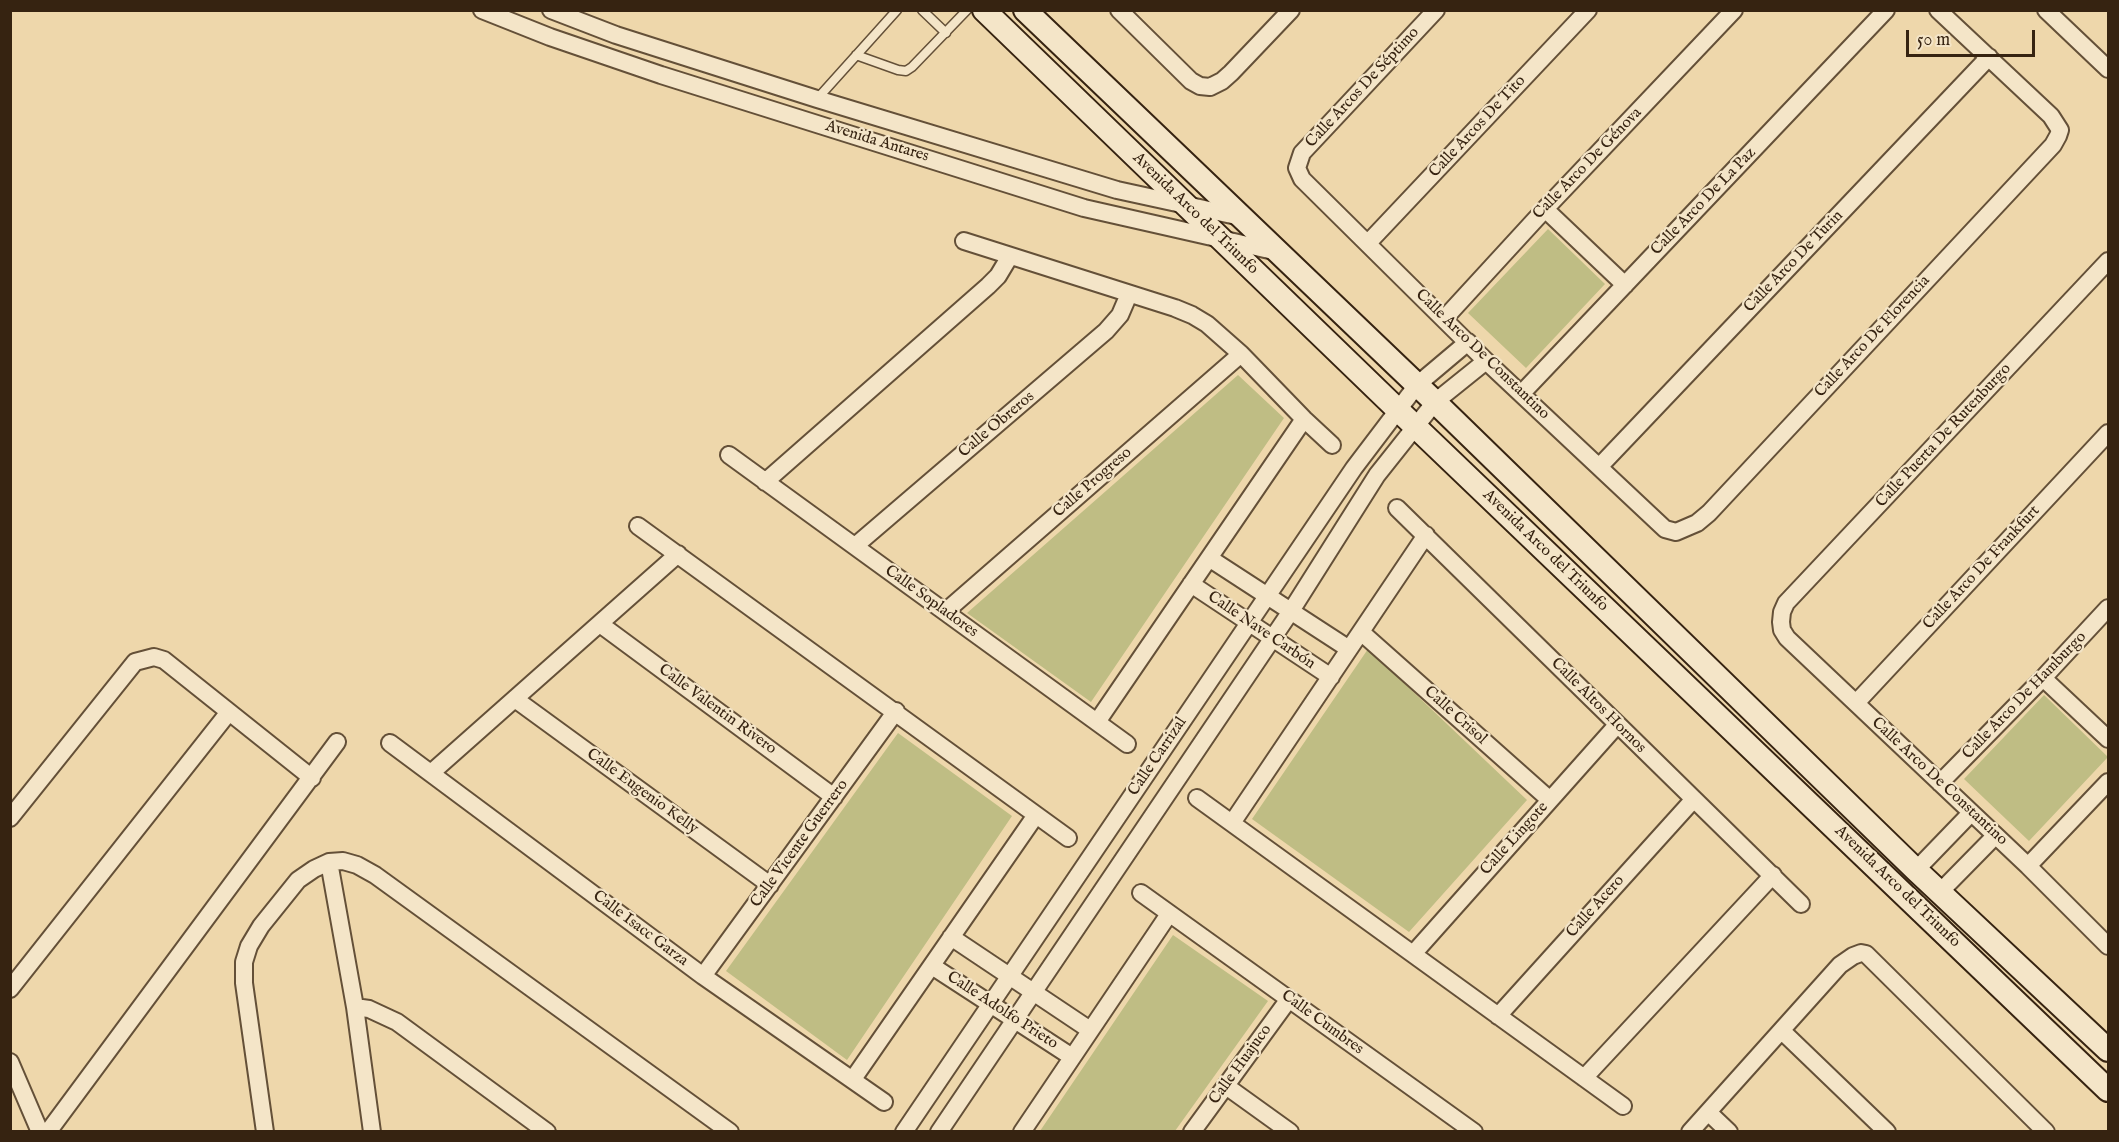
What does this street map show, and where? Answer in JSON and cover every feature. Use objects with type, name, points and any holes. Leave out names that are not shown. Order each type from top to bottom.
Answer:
[{"type":"street","name":"Avenida Antares","points":[[482,10],[550,37],[661,75],[1084,208],[1278,252]]},
{"type":"street","name":"Avenida Antares","points":[[551,10],[616,35],[817,99],[1117,190],[1241,217]]},
{"type":"street","name":"Avenida Arco del Triunfo","points":[[984,10],[1414,426],[2109,1090]]},
{"type":"street","name":"Avenida Arco del Triunfo","points":[[1025,10],[1435,402],[1916,870],[2109,1050]]},
{"type":"street","points":[[1130,14],[1191,81],[1200,86],[1210,87],[1231,73],[1291,10]]},
{"type":"street","name":"Calle Arcos De Séptimo","points":[[1297,168],[1302,153],[1436,10]]},
{"type":"street","name":"Calle Arcos De Tito","points":[[1368,243],[1588,10]]},
{"type":"street","name":"Calle Arco De Génova","points":[[1444,319],[1734,10]]},
{"type":"street","name":"Calle Arco De La Paz","points":[[1521,393],[1886,10]]},
{"type":"street","points":[[1938,10],[1989,57]]},
{"type":"street","points":[[2046,10],[2109,69]]},
{"type":"street","name":"Calle Arco De Florencia","points":[[1676,532],[1698,523],[1709,513],[2053,145],[2060,130],[2051,116],[1989,57]]},
{"type":"street","name":"Calle Arco De Turin","points":[[1599,467],[1989,57]]},
{"type":"street","name":"Calle Arco De Constantino","points":[[1297,168],[1302,179],[1311,189],[1486,361],[1665,529],[1676,532]]},
{"type":"street","points":[[1545,209],[1625,285]]},
{"type":"street","points":[[964,241],[1191,315],[1207,324],[1240,354],[1332,445]]},
{"type":"street","points":[[765,482],[988,286],[998,276],[1010,256]]},
{"type":"street","name":"Calle Puerta De Rutenburgo","points":[[1782,612],[1794,594],[2109,261]]},
{"type":"street","name":"Calle Obreros","points":[[855,546],[1100,337],[1120,315],[1129,294]]},
{"type":"street","name":"Calle Carrizal","points":[[904,1131],[1354,468],[1417,385],[1468,342]]},
{"type":"street","name":"Calle Progreso","points":[[945,612],[1240,354]]},
{"type":"street","name":"Calle Carrizal","points":[[939,1131],[1273,638],[1377,475],[1435,402],[1486,361]]},
{"type":"street","points":[[1097,722],[1304,419]]},
{"type":"street","name":"Calle Arco De Frankfurt","points":[[1856,704],[2109,433]]},
{"type":"street","name":"Calle Sopladores","points":[[729,455],[1127,744]]},
{"type":"street","name":"Calle Altos Hornos","points":[[1397,508],[1801,904]]},
{"type":"street","points":[[638,526],[1068,838]]},
{"type":"street","points":[[1232,823],[1426,535]]},
{"type":"street","points":[[431,773],[678,554]]},
{"type":"street","name":"Calle Nave Carbón","points":[[1209,558],[1349,649]]},
{"type":"street","name":"Calle Nave Carbón","points":[[1191,584],[1331,677]]},
{"type":"street","name":"Calle Arco De Hamburgo","points":[[1940,783],[2109,608]]},
{"type":"street","name":"Calle Arco De Constantino","points":[[1782,612],[1782,630],[1787,638],[2028,866],[2109,946]]},
{"type":"street","name":"Calle Valentin Rivero","points":[[600,624],[834,797]]},
{"type":"street","name":"Calle Crisol","points":[[1361,632],[1550,800]]},
{"type":"street","points":[[10,818],[135,662],[154,657],[164,660],[312,778]]},
{"type":"street","points":[[2043,678],[2109,739]]},
{"type":"street","name":"Calle Eugenio Kelly","points":[[515,699],[770,885]]},
{"type":"street","name":"Calle Vicente Guerrero","points":[[703,976],[896,711]]},
{"type":"street","points":[[10,989],[229,712]]},
{"type":"street","name":"Calle Lingote","points":[[1413,954],[1617,725]]},
{"type":"street","points":[[48,1131],[338,742]]},
{"type":"street","name":"Calle Isacc Garza","points":[[390,743],[703,976],[884,1102]]},
{"type":"street","points":[[2028,866],[2109,782]]},
{"type":"street","points":[[1197,798],[1623,1106]]},
{"type":"street","name":"Calle Acero","points":[[1498,1016],[1694,799]]},
{"type":"street","points":[[1916,870],[1971,813]]},
{"type":"street","points":[[853,1079],[1036,815]]},
{"type":"street","points":[[1940,892],[1995,836]]},
{"type":"street","points":[[264,1131],[244,983],[244,962],[249,946],[298,880],[329,862],[343,861],[375,874],[730,1131]]},
{"type":"street","points":[[329,862],[355,1007],[372,1131]]},
{"type":"street","points":[[1584,1078],[1773,875]]},
{"type":"street","name":"Calle Cumbres","points":[[1141,893],[1474,1131]]},
{"type":"street","points":[[1022,1131],[1169,914]]},
{"type":"street","name":"Calle Adolfo Prieto","points":[[951,937],[1090,1030]]},
{"type":"street","points":[[1690,1131],[1839,965],[1853,956],[1866,954],[2046,1131]]},
{"type":"street","name":"Calle Adolfo Prieto","points":[[932,966],[1072,1057]]},
{"type":"street","name":"Calle Huajuco","points":[[1192,1131],[1289,999]]},
{"type":"street","points":[[355,1007],[369,1009],[397,1022],[547,1131]]},
{"type":"street","points":[[1782,1031],[1887,1131]]},
{"type":"street","points":[[10,1062],[40,1131]]},
{"type":"street","points":[[1226,1086],[1290,1131]]},
{"type":"street","points":[[1708,1112],[1728,1131]]},
{"type":"lane","points":[[817,99],[897,10]]},
{"type":"lane","points":[[922,10],[946,33]]},
{"type":"lane","points":[[856,55],[906,71],[967,10]]},
{"type":"shaded area","points":[[1548,229],[1605,284],[1526,368],[1468,313]]},
{"type":"shaded area","points":[[1238,375],[1284,418],[1091,702],[967,613]]},
{"type":"shaded area","points":[[1368,649],[1527,800],[1409,932],[1252,819]]},
{"type":"shaded area","points":[[2044,695],[2108,757],[2029,841],[1964,779]]},
{"type":"shaded area","points":[[898,733],[1012,816],[847,1060],[726,971]]},
{"type":"shaded area","points":[[1173,935],[1268,1001],[1175,1131],[1040,1131]]}]
